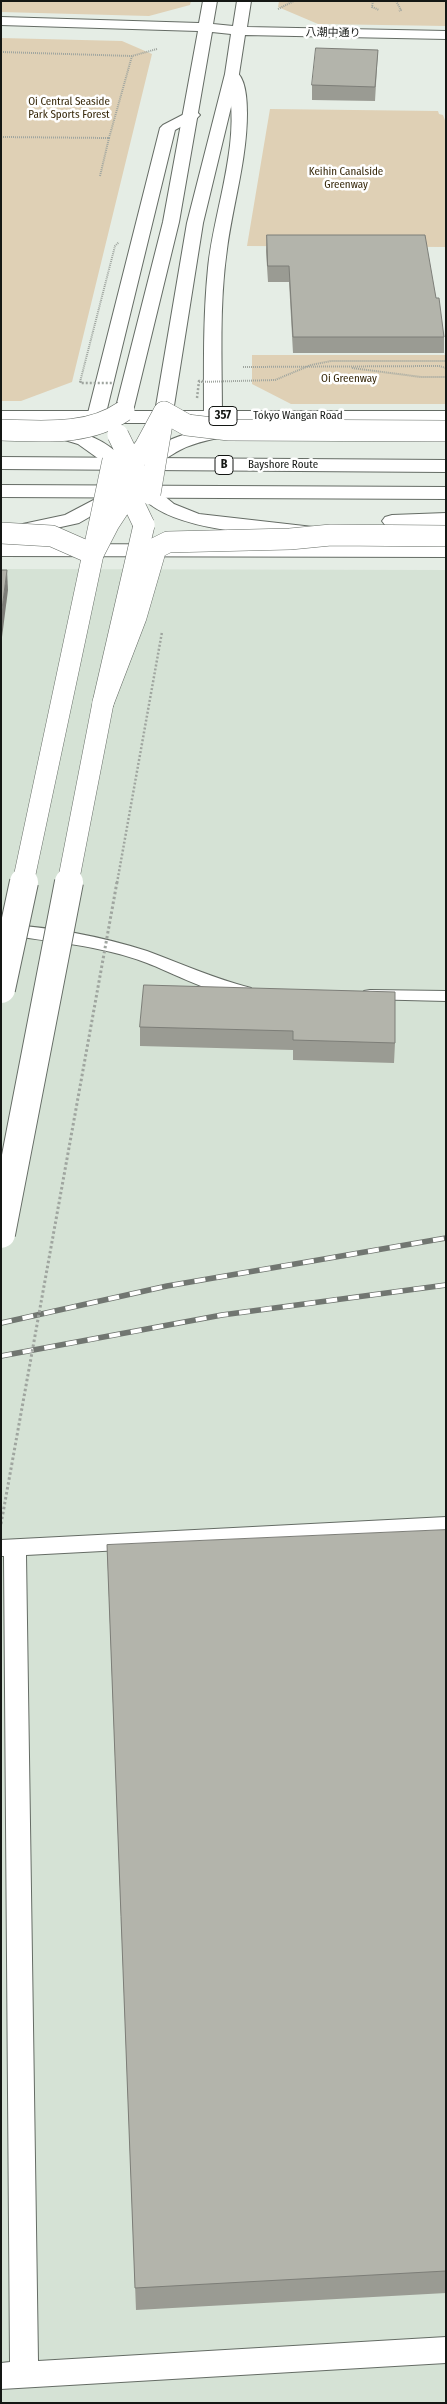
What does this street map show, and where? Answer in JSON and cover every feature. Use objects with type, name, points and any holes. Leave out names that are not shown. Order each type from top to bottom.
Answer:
[{"type":"main road","points":[[1,989],[118,435],[171,222],[192,116],[210,1]]},
{"type":"main road","points":[[156,458],[195,224],[232,74],[244,1]]},
{"type":"main road","points":[[1,21],[204,31]]},
{"type":"main road","points":[[1,30],[204,31]]},
{"type":"main road","name":"八潮中通り","points":[[204,31],[446,35]]},
{"type":"main road","points":[[213,416],[216,267],[239,132],[238,83],[232,74]]},
{"type":"main road","points":[[96,417],[168,128],[192,116]]},
{"type":"main road","points":[[1,430],[52,430],[103,424],[113,421],[124,411]]},
{"type":"main road","points":[[164,412],[187,425],[229,430],[446,431]]},
{"type":"main road","points":[[93,554],[134,482],[164,412]]},
{"type":"main road","name":"Tokyo Wangan Road","points":[[1,417],[446,416]]},
{"type":"main road","points":[[52,430],[82,438],[100,448],[134,482],[167,508],[195,518],[331,535]]},
{"type":"main road","points":[[3,539],[74,520],[90,513],[105,500],[134,482],[168,448],[181,441],[201,435],[229,430]]},
{"type":"main road","points":[[1,1234],[103,703],[144,524],[134,482],[118,435]]},
{"type":"main road","name":"Bayshore Route","points":[[1,464],[446,466]]},
{"type":"main road","name":"B","points":[[1,492],[446,493]]},
{"type":"main road","points":[[392,521],[446,519]]},
{"type":"main road","points":[[103,703],[136,617],[156,548],[161,544],[185,540],[290,539],[331,535],[446,536]]},
{"type":"main road","points":[[3,539],[52,536],[93,554]]},
{"type":"main road","points":[[3,539],[446,551]]},
{"type":"lane","points":[[1,929],[110,946],[140,954],[206,983],[228,990],[263,994]]},
{"type":"lane","points":[[352,995],[446,996]]},
{"type":"lane","points":[[446,1525],[8,1547],[12,2376],[446,2350]]},
{"type":"path","points":[[373,1],[372,7],[385,11]]},
{"type":"path","points":[[395,13],[401,10],[396,1]]},
{"type":"path","points":[[1,57],[2,52],[132,56],[164,47]]},
{"type":"path","points":[[100,176],[132,56]]},
{"type":"path","points":[[1,136],[109,138]]},
{"type":"path","points":[[112,384],[80,383],[115,246],[119,242]]},
{"type":"path","points":[[199,381],[275,380],[311,365],[331,361],[446,361]]},
{"type":"path","points":[[340,366],[421,377],[446,377]]},
{"type":"path","points":[[244,367],[439,366],[446,368]]},
{"type":"path","points":[[1,1524],[162,631]]},
{"type":"shaded area","points":[[1,569],[446,570],[446,2403],[1,2403]]},
{"type":"green space","points":[[1,1],[191,1],[190,5],[149,16],[1,12]]},
{"type":"green space","points":[[279,1],[446,1],[446,26],[318,24],[278,7]]},
{"type":"green space","name":"Oi Central Seaside Park Sports Forest","points":[[1,38],[122,41],[152,54],[72,382],[21,401],[1,401]]},
{"type":"green space","name":"Keihin Canalside Greenway","points":[[270,109],[438,111],[439,114],[443,115],[446,123],[446,247],[247,246]]},
{"type":"green space","name":"Oi Greenway","points":[[252,355],[446,355],[446,404],[291,404],[252,384]]},
{"type":"building","points":[[316,48],[378,50],[375,87],[312,85]]},
{"type":"building","points":[[267,235],[425,235],[436,298],[439,298],[444,337],[293,337],[289,266],[268,266]]},
{"type":"building","points":[[1,570],[7,570],[1,617]]},
{"type":"building","points":[[144,985],[395,992],[395,1043],[293,1040],[293,1031],[140,1027]]},
{"type":"building","points":[[446,1530],[446,2271],[135,2288],[107,1545]]},
{"type":"railway","points":[[1,1323],[167,1286],[446,1238]]},
{"type":"railway","points":[[1,1356],[222,1315],[446,1285]]}]
